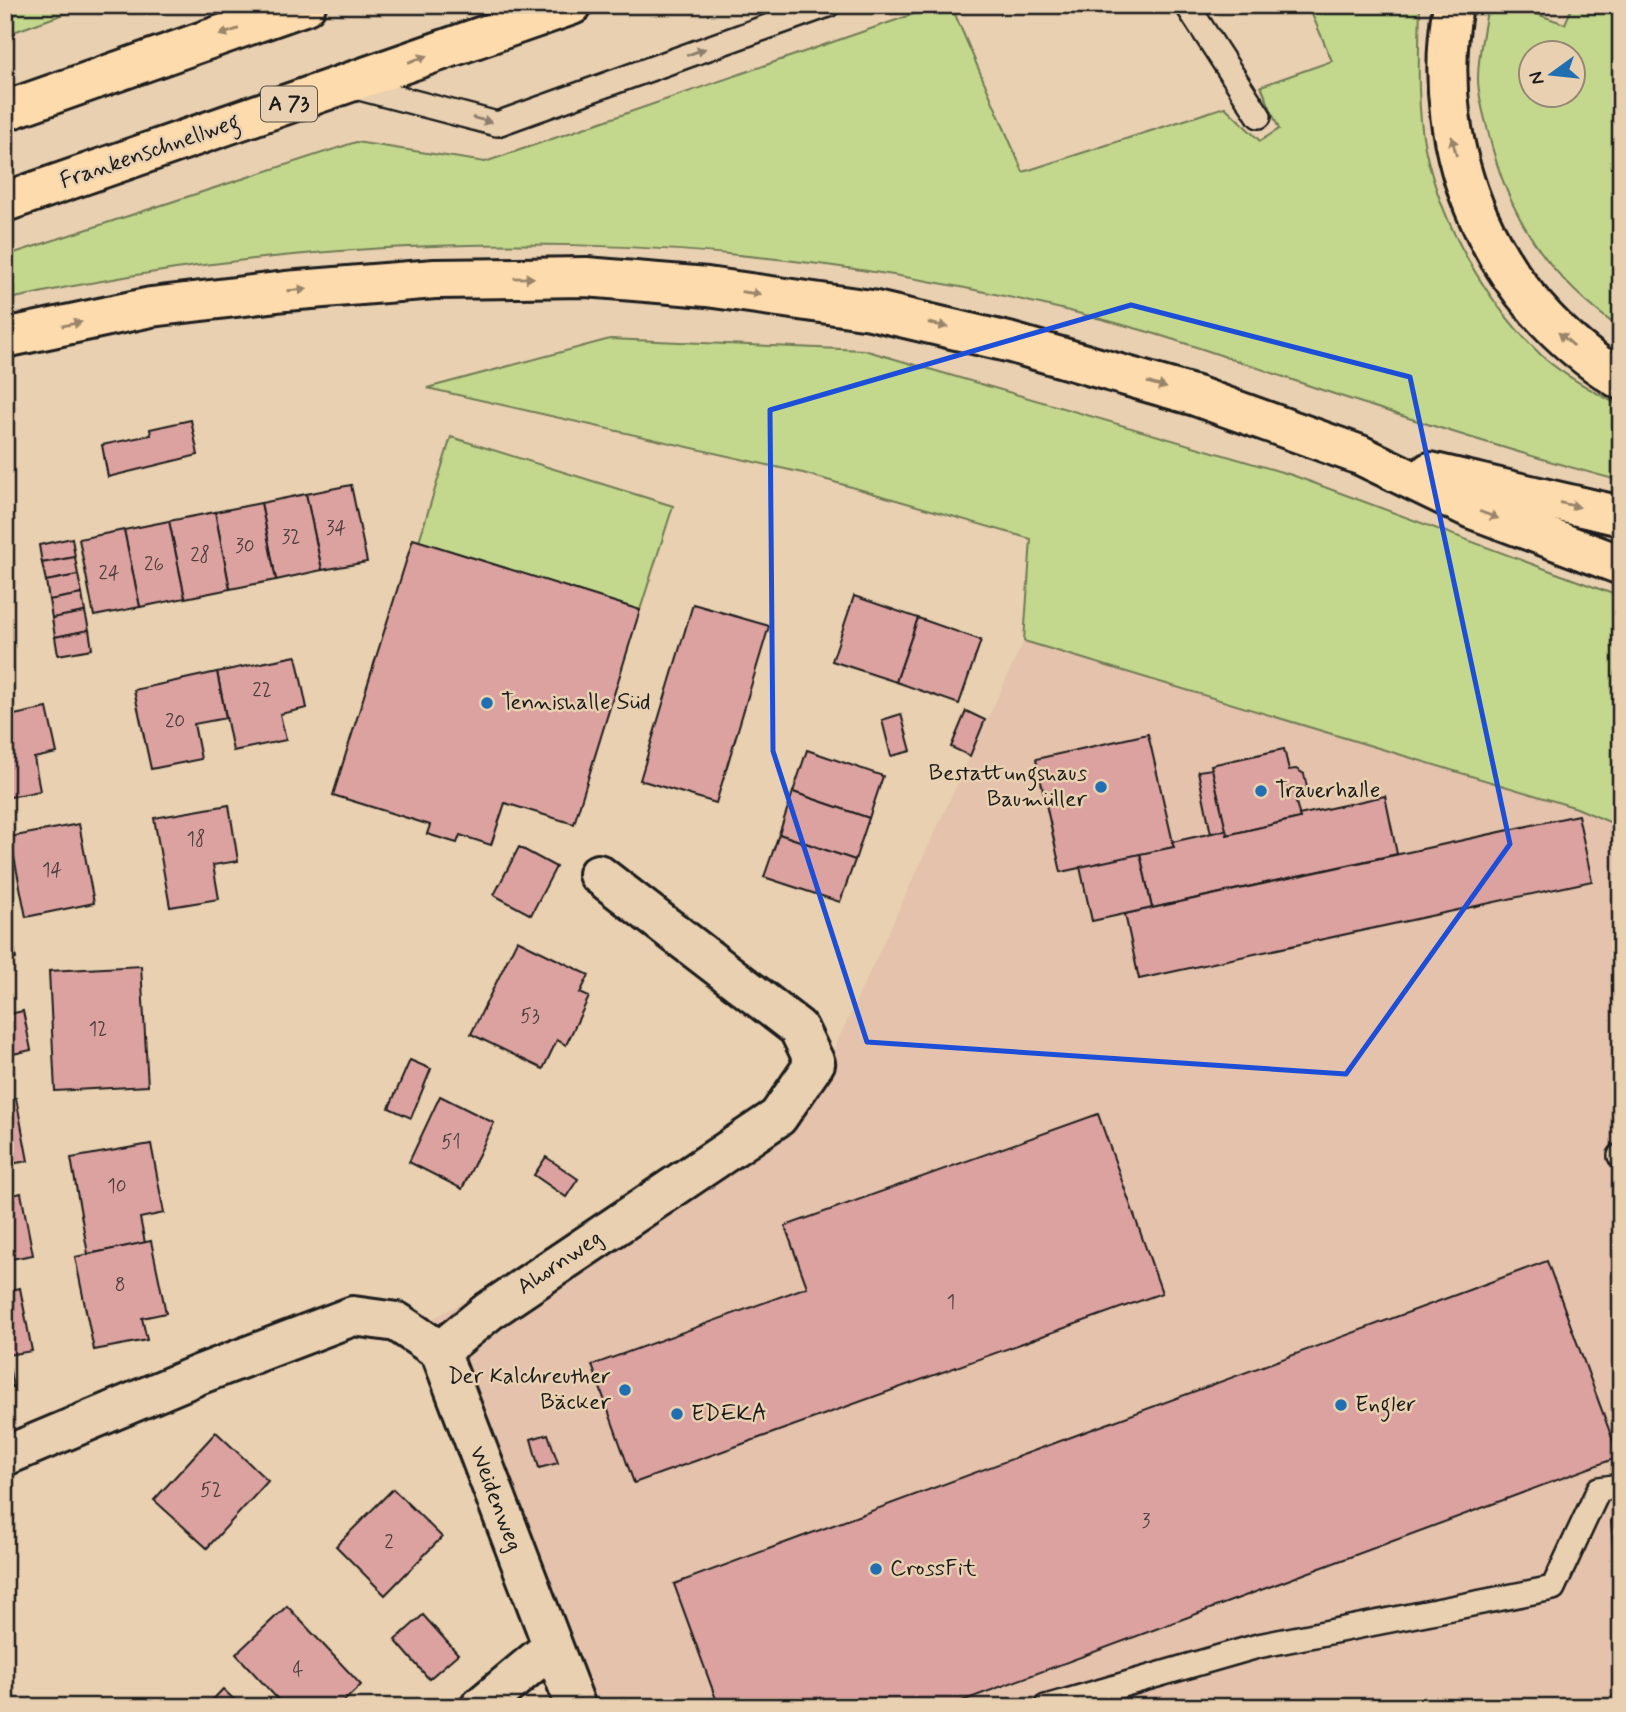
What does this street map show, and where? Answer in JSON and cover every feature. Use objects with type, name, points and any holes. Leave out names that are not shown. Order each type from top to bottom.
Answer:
[{"type":"highway","name":"Frankenschnellweg","points":[[5,202],[572,5]]},
{"type":"highway","points":[[1453,5],[1446,53],[1451,134],[1462,179],[1479,222],[1500,263],[1528,301],[1561,336],[1621,380]]},
{"type":"highway","points":[[5,111],[300,7]]},
{"type":"highway","points":[[5,338],[151,307],[286,291],[435,279],[586,277],[707,287],[871,310],[1008,342],[1196,396],[1360,456],[1472,509],[1621,565]]},
{"type":"highway","points":[[1360,456],[1621,516]]},
{"type":"street","name":"Ahornweg","points":[[440,1351],[489,1311],[778,1117],[815,1063],[798,1028],[597,874]]},
{"type":"street","points":[[5,1456],[198,1375],[353,1315],[397,1322],[440,1351]]},
{"type":"street","name":"Weidenweg","points":[[440,1351],[576,1707]]},
{"type":"street","points":[[480,1707],[552,1647]]},
{"type":"lane","points":[[345,85],[497,124],[828,5]]},
{"type":"lane","points":[[1186,5],[1259,116]]},
{"type":"lane","points":[[1046,1707],[1258,1646],[1553,1588],[1599,1489],[1621,1486]]},
{"type":"highlighted area","points":[[1131,305],[1410,377],[1510,844],[1346,1074],[867,1042],[773,751],[770,410]]},
{"type":"shaded area","points":[[1024,641],[1577,808],[1621,827],[1621,1707],[565,1707],[419,1326],[801,1120]]},
{"type":"green space","points":[[16,5],[89,5],[5,35],[5,11]]},
{"type":"green space","points":[[940,5],[951,5],[1023,172],[1225,107],[1260,141],[1279,129],[1261,86],[1332,61],[1308,5],[1420,5],[1420,113],[1425,148],[1442,205],[1468,260],[1484,286],[1521,334],[1559,370],[1621,407],[1621,481],[1432,425],[1138,329],[998,295],[858,269],[716,253],[573,245],[431,246],[288,255],[146,273],[5,300],[5,256],[356,142],[485,162]]},
{"type":"green space","points":[[1488,5],[1511,5],[1565,24],[1573,5],[1621,5],[1621,329],[1573,289],[1535,244],[1520,218],[1507,191],[1483,112],[1479,92],[1479,61]]},
{"type":"green space","points":[[610,339],[864,350],[1292,475],[1621,597],[1621,827],[1577,808],[1024,641],[1031,539],[803,473],[427,388]]},
{"type":"green space","points":[[451,437],[673,506],[640,610],[419,541]]},
{"type":"building","points":[[191,420],[198,455],[108,477],[102,445],[151,435],[150,429]]},
{"type":"building","points":[[351,485],[367,562],[322,570],[306,494]]},
{"type":"building","points":[[306,494],[322,570],[276,580],[261,503]]},
{"type":"building","points":[[261,503],[276,580],[230,589],[215,512]]},
{"type":"building","points":[[215,512],[230,589],[185,598],[169,521]]},
{"type":"building","points":[[169,521],[185,598],[140,607],[124,530]]},
{"type":"building","points":[[124,530],[140,607],[94,616],[79,539]]},
{"type":"building","points":[[72,538],[75,557],[42,563],[39,545]]},
{"type":"building","name":"Tennishalle Süd","points":[[413,539],[640,610],[574,824],[505,803],[491,845],[460,835],[457,843],[427,834],[430,825],[333,795]]},
{"type":"building","points":[[75,557],[78,575],[46,581],[42,563]]},
{"type":"building","points":[[78,575],[82,594],[49,600],[46,581]]},
{"type":"building","points":[[82,594],[85,612],[52,618],[49,600]]},
{"type":"building","points":[[854,596],[918,618],[896,682],[832,661]]},
{"type":"building","points":[[693,604],[769,626],[716,803],[640,780]]},
{"type":"building","points":[[85,612],[89,630],[55,637],[52,618]]},
{"type":"building","points":[[918,618],[981,640],[959,704],[896,682]]},
{"type":"building","points":[[89,630],[92,649],[58,655],[55,637]]},
{"type":"building","points":[[296,656],[307,708],[280,714],[286,740],[233,751],[217,672]]},
{"type":"building","points":[[217,672],[226,718],[194,724],[201,759],[151,769],[134,690]]},
{"type":"building","points":[[47,708],[57,753],[34,758],[40,791],[5,798],[5,717]]},
{"type":"building","points":[[966,711],[985,720],[970,756],[951,747]]},
{"type":"building","points":[[901,714],[911,751],[891,756],[882,720]]},
{"type":"building","name":"Bestattungshaus Baumüller","points":[[1148,734],[1174,847],[1061,872],[1036,759]]},
{"type":"building","name":"Trauerhalle","points":[[1284,749],[1289,770],[1296,769],[1304,774],[1307,787],[1302,796],[1295,798],[1300,818],[1227,835],[1211,765]]},
{"type":"building","points":[[807,750],[883,776],[869,818],[793,792]]},
{"type":"building","points":[[1212,769],[1226,830],[1211,834],[1198,771]]},
{"type":"building","points":[[793,792],[869,818],[855,860],[779,834]]},
{"type":"building","points":[[1385,796],[1397,854],[1152,908],[1140,854],[1174,847],[1172,842],[1226,830],[1227,835],[1300,818],[1299,815]]},
{"type":"building","points":[[229,805],[238,861],[213,865],[219,899],[170,907],[154,818]]},
{"type":"building","points":[[1578,815],[1592,881],[1139,979],[1125,914]]},
{"type":"building","points":[[79,824],[94,903],[26,917],[10,837]]},
{"type":"building","points":[[779,834],[855,860],[840,902],[764,877]]},
{"type":"building","points":[[519,847],[556,867],[531,915],[494,895]]},
{"type":"building","points":[[1140,854],[1152,908],[1092,921],[1080,867]]},
{"type":"building","points":[[9,920],[16,959],[5,961],[5,921]]},
{"type":"building","points":[[517,940],[589,975],[580,993],[589,997],[566,1045],[557,1040],[543,1069],[471,1034]]},
{"type":"building","points":[[141,966],[148,1086],[55,1091],[49,971]]},
{"type":"building","points":[[23,1011],[31,1050],[13,1054],[5,1015]]},
{"type":"building","points":[[5,1015],[13,1054],[5,1055]]},
{"type":"building","points":[[410,1060],[431,1069],[411,1118],[389,1108]]},
{"type":"building","points":[[440,1096],[494,1123],[462,1189],[409,1162]]},
{"type":"building","points":[[16,1098],[28,1161],[5,1165],[5,1100]]},
{"type":"building","points":[[1098,1114],[1162,1293],[634,1483],[592,1365],[807,1287],[785,1226]]},
{"type":"building","points":[[151,1144],[164,1213],[140,1218],[145,1243],[88,1254],[71,1158]]},
{"type":"building","points":[[546,1157],[578,1179],[566,1197],[534,1175]]},
{"type":"building","points":[[21,1193],[33,1255],[5,1260],[5,1197]]},
{"type":"building","points":[[151,1241],[166,1313],[142,1318],[147,1340],[94,1350],[75,1257]]},
{"type":"building","points":[[1547,1261],[1619,1457],[946,1707],[719,1707],[674,1584]]},
{"type":"building","points":[[5,1262],[11,1290],[5,1291]]},
{"type":"building","points":[[20,1288],[32,1351],[7,1355],[13,1387],[5,1388],[5,1291]]},
{"type":"building","points":[[216,1432],[268,1481],[207,1548],[154,1500]]},
{"type":"building","points":[[548,1434],[558,1463],[539,1468],[531,1439]]},
{"type":"building","points":[[393,1489],[442,1537],[385,1595],[336,1546]]},
{"type":"building","points":[[1621,1520],[1621,1644],[1620,1644],[1611,1521]]},
{"type":"building","points":[[287,1606],[361,1685],[338,1707],[285,1707],[236,1654]]},
{"type":"building","points":[[423,1615],[458,1654],[429,1679],[395,1640]]},
{"type":"building","points":[[223,1689],[242,1707],[206,1707]]},
{"type":"place","name":"Tennishalle Süd","points":[[487,703]]},
{"type":"place","name":"Bestattungshaus Baumüller","points":[[1101,787]]},
{"type":"place","name":"Trauerhalle","points":[[1261,791]]},
{"type":"place","name":"Der Kalchreuther Bäcker","points":[[625,1390]]},
{"type":"place","name":"Engler","points":[[1341,1405]]},
{"type":"place","name":"EDEKA","points":[[677,1414]]},
{"type":"place","name":"CrossFit","points":[[876,1569]]}]
